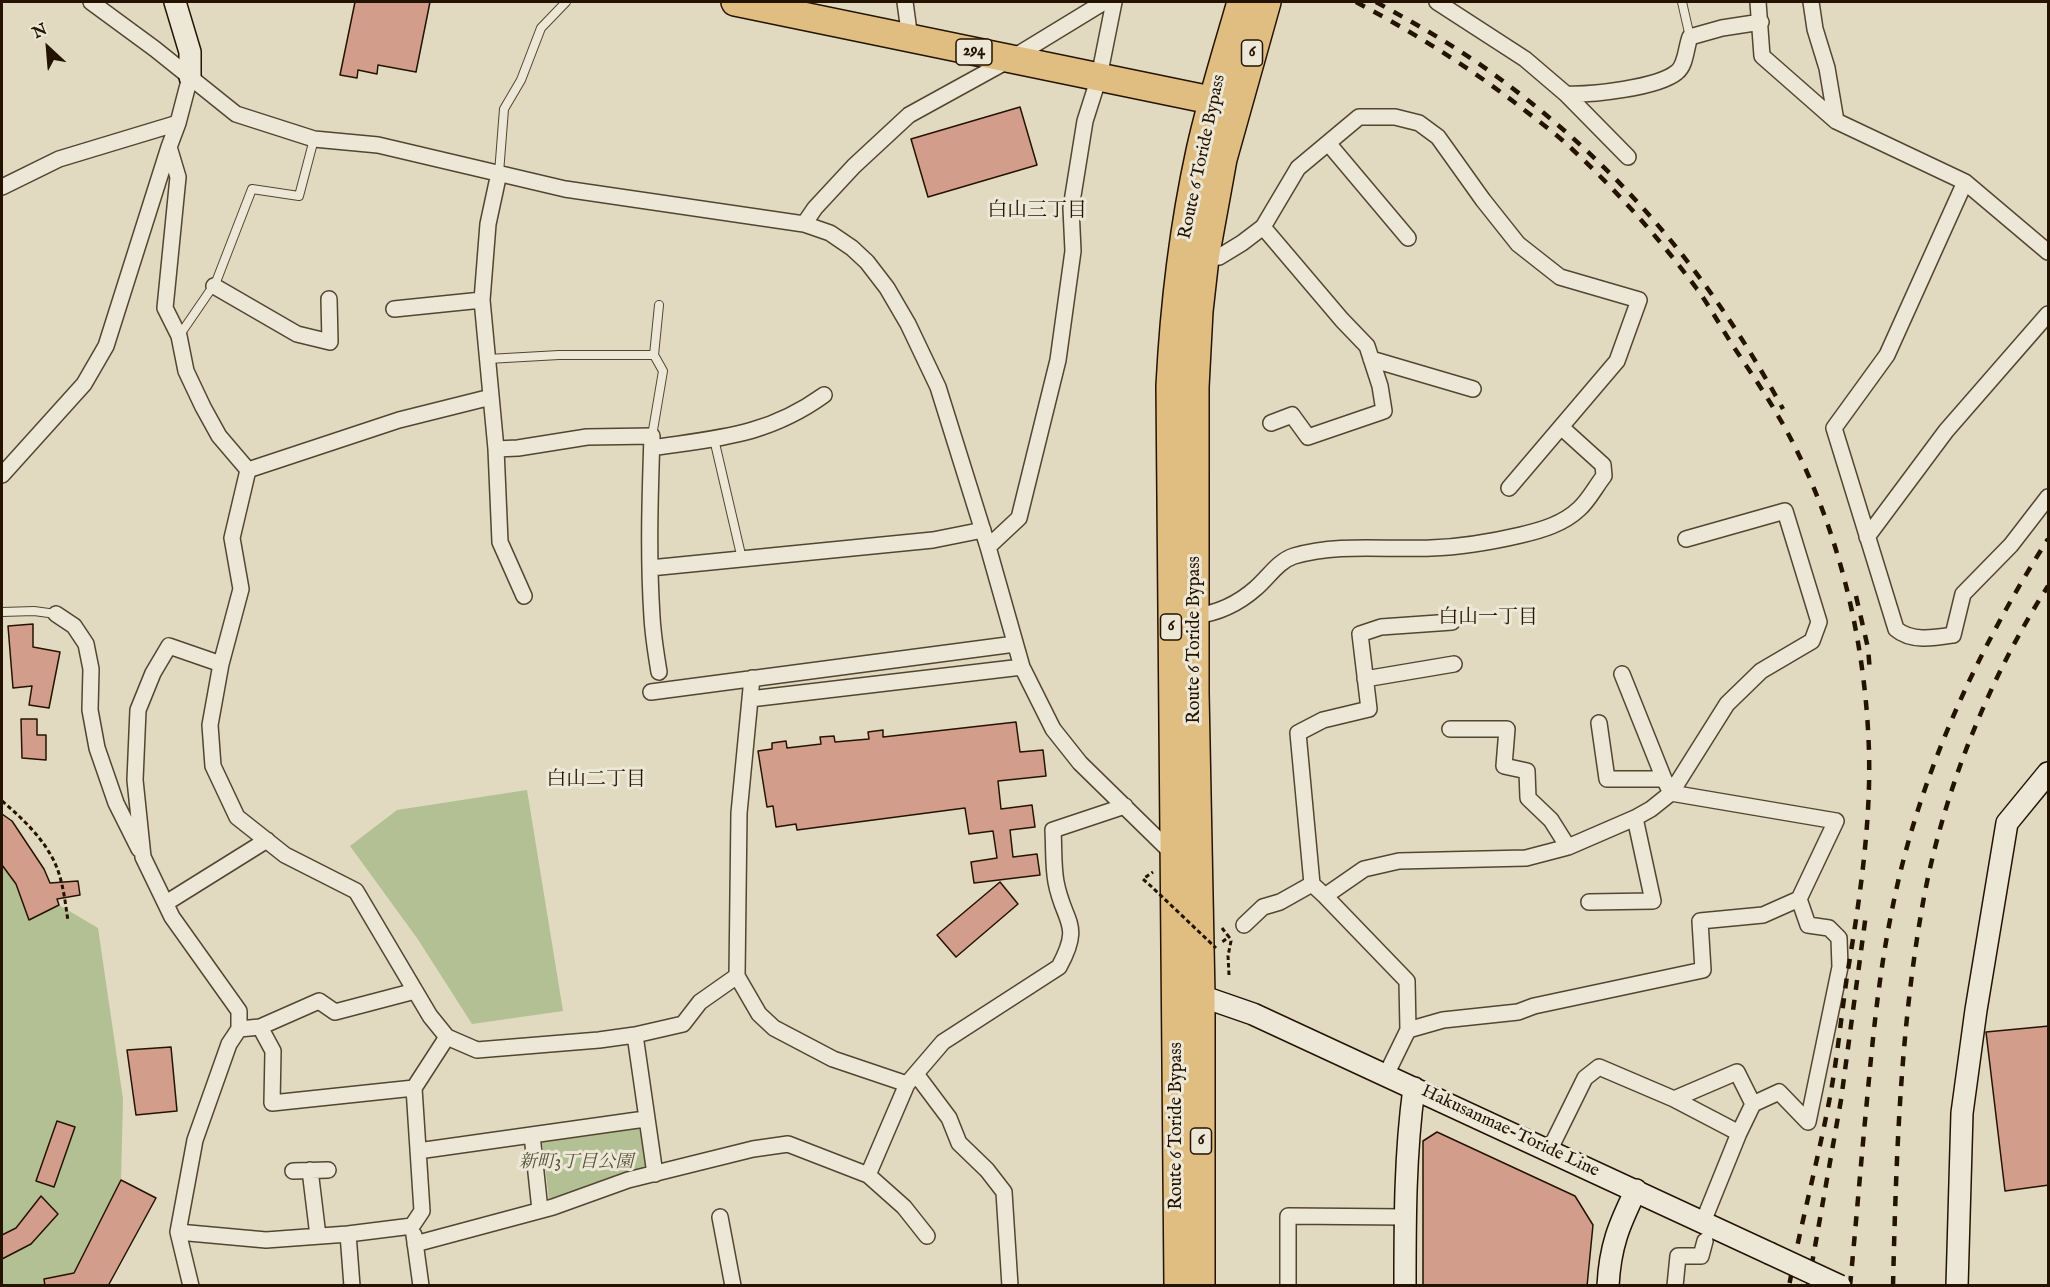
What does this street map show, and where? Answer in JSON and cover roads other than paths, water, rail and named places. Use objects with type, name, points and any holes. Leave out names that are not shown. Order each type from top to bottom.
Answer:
[{"type":"highway","name":"294","points":[[735,2],[1225,103]]},
{"type":"highway","name":"Route 6 Toride Bypass","points":[[1178,1286],[1188,995],[1195,616],[1195,387],[1204,258],[1223,159],[1225,103],[1241,2]]},
{"type":"highway","name":"Route 6 Toride Bypass","points":[[1201,1286],[1188,995],[1174,855],[1170,386],[1174,312],[1180,261],[1200,152],[1225,103],[1267,2]]},
{"type":"street","points":[[91,2],[236,114],[314,139],[378,144],[565,189],[804,224],[831,233],[852,248],[888,288],[938,387],[988,546],[1022,667],[1053,729],[1080,763],[1174,855]]},
{"type":"street","points":[[2,475],[84,384],[106,346],[178,123],[190,77],[190,52],[175,2]]},
{"type":"street","points":[[905,2],[910,39]]},
{"type":"street","points":[[804,224],[815,208],[854,166],[909,115],[1009,60],[1104,2]]},
{"type":"street","points":[[988,546],[1019,518],[1058,360],[1073,251],[1071,208],[1085,121],[1099,78],[1114,2]]},
{"type":"street","points":[[1437,2],[1525,59],[1566,94],[1628,157]]},
{"type":"street","points":[[1758,2],[1762,56],[1836,121],[1965,183],[2049,252]]},
{"type":"street","points":[[1811,2],[1815,29],[1827,68],[1836,121]]},
{"type":"street","points":[[1566,94],[1590,95],[1617,91],[1676,73],[1682,65],[1690,37],[1722,28],[1761,22]]},
{"type":"street","points":[[1204,258],[1219,257],[1263,227],[1298,168],[1359,117],[1395,117],[1419,123],[1438,137],[1518,244],[1560,278],[1639,300],[1617,361],[1509,488]]},
{"type":"street","points":[[2,187],[59,159],[178,123]]},
{"type":"street","points":[[1328,143],[1408,238]]},
{"type":"street","points":[[169,147],[178,177],[165,308],[179,336],[186,371],[203,407],[219,436],[248,470]]},
{"type":"street","points":[[499,173],[489,224],[483,300],[496,448],[500,542],[524,596]]},
{"type":"street","points":[[1965,183],[1887,355],[1834,428],[1896,629],[1905,637],[1932,638],[1953,635],[1963,594],[2012,545],[2049,497]]},
{"type":"street","points":[[1263,227],[1367,346],[1380,386],[1384,411],[1308,437],[1292,415],[1271,423]]},
{"type":"street","points":[[214,286],[297,334],[330,342],[329,299]]},
{"type":"street","points":[[394,309],[483,300]]},
{"type":"street","points":[[1867,537],[1946,431],[2049,314]]},
{"type":"street","points":[[1371,359],[1473,389]]},
{"type":"street","points":[[496,448],[518,448],[586,437],[652,442],[714,439],[755,431],[776,423],[804,410],[824,395]]},
{"type":"street","points":[[248,470],[399,420],[491,397]]},
{"type":"street","points":[[1195,616],[1215,613],[1236,603],[1256,588],[1275,568],[1292,557],[1322,550],[1359,547],[1431,548],[1485,544],[1549,528],[1579,509],[1604,476],[1603,465],[1561,427]]},
{"type":"street","points":[[652,442],[649,510],[650,568],[652,618],[659,672]]},
{"type":"street","points":[[248,470],[232,538],[241,589],[221,664],[210,725],[213,766],[237,817],[285,855],[356,891],[415,992],[447,1037],[477,1050],[635,1035],[683,1024],[700,1002],[737,976]]},
{"type":"street","points":[[1325,896],[1364,869],[1399,861],[1526,858],[1568,848],[1651,809],[1727,704],[1761,671],[1812,641],[1819,622],[1785,511],[1686,539]]},
{"type":"street","points":[[650,568],[933,540],[983,530]]},
{"type":"street","points":[[56,614],[74,626],[86,644],[91,669],[90,710],[97,748],[116,803],[172,916],[238,1011],[239,1029],[229,1044],[195,1140],[178,1232],[190,1286]]},
{"type":"street","points":[[1386,1075],[1408,1030],[1407,981],[1312,884],[1298,733],[1323,720],[1369,709],[1360,634],[1381,627],[1452,622]]},
{"type":"street","points":[[651,692],[1015,644]]},
{"type":"street","points":[[143,857],[135,780],[138,710],[153,673],[169,646],[221,664]]},
{"type":"street","points":[[1365,680],[1454,664]]},
{"type":"street","points":[[750,699],[1022,667]]},
{"type":"street","points":[[1622,674],[1667,786]]},
{"type":"street","points":[[752,678],[739,813],[737,976],[759,1014],[774,1028],[833,1059],[912,1079],[949,1118],[959,1143],[992,1174],[1004,1192],[1010,1286]]},
{"type":"street","points":[[1408,1030],[1443,1020],[1518,1012],[1534,1006],[1703,970],[1700,921],[1763,915],[1799,899],[1836,820],[1667,786],[1607,780],[1599,723]]},
{"type":"street","points":[[1450,729],[1507,729],[1504,766],[1527,771],[1528,798],[1551,820],[1568,848]]},
{"type":"street","points":[[1958,1286],[1962,1113],[2007,823],[2049,773]]},
{"type":"street","points":[[868,1175],[912,1079],[943,1042],[1059,968],[1069,948],[1072,931],[1056,882],[1053,830],[1125,806]]},
{"type":"street","points":[[1589,902],[1653,901],[1635,818]]},
{"type":"street","points":[[166,903],[267,840]]},
{"type":"street","points":[[1244,925],[1263,907],[1280,902],[1312,884]]},
{"type":"street","points":[[1675,1286],[1678,1256],[1701,1256],[1704,1232],[1739,1133],[1752,1104],[1779,1092],[1808,1122],[1840,967],[1839,938],[1829,928],[1808,925],[1799,899]]},
{"type":"street","points":[[239,1029],[260,1027],[319,1001],[335,1012],[415,992]]},
{"type":"street","name":"Hakusanmae-Toride Line","points":[[1188,995],[1253,1014],[1636,1190],[1704,1232],[1769,1253],[1840,1286]]},
{"type":"street","points":[[260,1027],[273,1051],[272,1103],[414,1088]]},
{"type":"street","points":[[635,1035],[645,1119],[655,1174]]},
{"type":"street","points":[[421,1286],[412,1226],[422,1211],[414,1088],[447,1037]]},
{"type":"street","points":[[1549,1150],[1586,1078],[1599,1067],[1674,1099],[1739,1133]]},
{"type":"street","points":[[1674,1099],[1737,1072],[1752,1104]]},
{"type":"street","points":[[1405,1286],[1409,1126],[1414,1088]]},
{"type":"street","points":[[418,1151],[645,1119]]},
{"type":"street","points":[[532,1135],[540,1210]]},
{"type":"street","points":[[415,1244],[540,1210],[628,1180],[753,1149],[788,1144],[868,1175],[904,1207],[927,1236]]},
{"type":"street","points":[[310,1170],[318,1236]]},
{"type":"street","points":[[293,1171],[328,1170]]},
{"type":"street","points":[[1608,1286],[1613,1245],[1618,1226],[1636,1190]]},
{"type":"street","points":[[1287,1286],[1288,1216],[1405,1217]]},
{"type":"street","points":[[720,1217],[733,1286]]},
{"type":"street","points":[[178,1232],[266,1240],[348,1234],[412,1226]]},
{"type":"street","points":[[348,1234],[352,1286]]},
{"type":"lane","points":[[499,173],[504,109],[521,80],[541,28],[567,2]]},
{"type":"lane","points":[[1682,2],[1690,37]]},
{"type":"lane","points":[[179,336],[214,286],[252,189],[298,196],[314,139]]},
{"type":"lane","points":[[652,442],[663,371],[654,356],[659,305]]},
{"type":"lane","points":[[488,359],[560,355],[654,356]]},
{"type":"lane","points":[[714,439],[741,559]]},
{"type":"lane","points":[[2,612],[34,611],[56,614]]},
{"type":"railway","points":[[1356,2],[1437,49],[1514,102],[1572,149],[1638,216],[1697,289],[1779,417],[1809,477],[1837,553],[1848,593],[1863,672],[1869,752],[1868,808],[1860,893],[1832,1087],[1789,1286]]},
{"type":"railway","points":[[1376,2],[1450,44],[1492,73],[1538,108],[1620,184],[1657,224],[1724,312],[1783,409]]},
{"type":"railway","points":[[1850,1286],[1877,1005],[1887,934],[1903,861],[1917,812],[1953,717],[1997,626],[2048,539]]},
{"type":"railway","points":[[1893,1286],[1898,1146],[1908,1006],[1929,871],[1940,828],[1968,744],[2005,662],[2048,586]]},
{"type":"railway","points":[[1856,596],[1868,648],[1870,672]]},
{"type":"railway","points":[[1808,1286],[1841,1100],[1866,914]]},
{"type":"district","name":"白山三丁目","points":[[1037,212]]},
{"type":"district","name":"白山一丁目","points":[[1488,619]]},
{"type":"district","name":"白山二丁目","points":[[596,781]]},
{"type":"park label","name":"新町3丁目公園","points":[[576,1163]]}]
